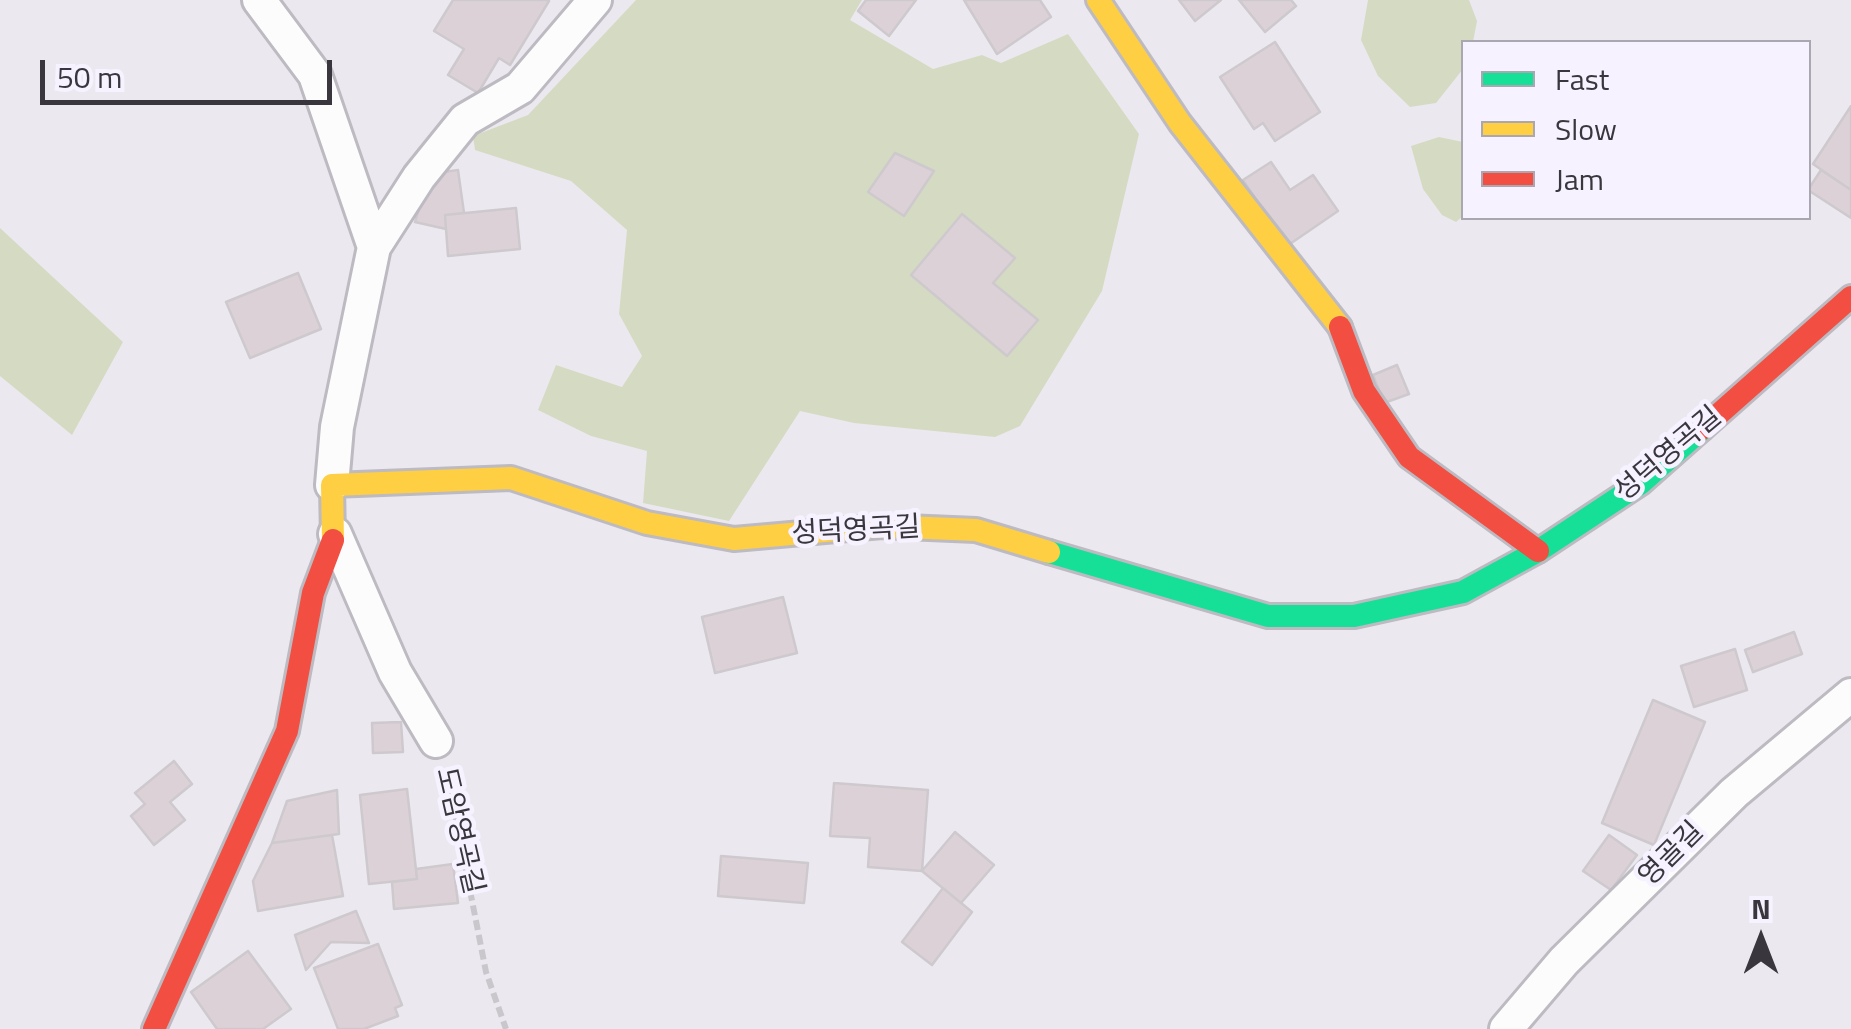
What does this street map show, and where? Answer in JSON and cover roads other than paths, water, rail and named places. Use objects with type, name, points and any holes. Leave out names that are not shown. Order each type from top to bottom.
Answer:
[{"type":"main road","points":[[1098,0],[1180,124],[1345,333],[1364,391],[1409,458],[1538,551]]},
{"type":"main road","name":"성덕영곡길","points":[[332,486],[511,478],[647,523],[734,539],[882,526],[976,530],[1268,616],[1354,616],[1463,592],[1538,551],[1641,483],[1851,296]]},
{"type":"main road","points":[[154,1029],[287,731],[313,593],[335,534],[332,486]]},
{"type":"street","points":[[259,0],[315,75],[374,247]]},
{"type":"street","points":[[332,486],[338,427],[374,247],[419,177],[465,120],[520,88],[595,0]]},
{"type":"street","name":"도암영곡길","points":[[335,534],[387,657],[436,740]]},
{"type":"street","name":"영골길","points":[[1506,1029],[1564,961],[1734,793],[1851,695]]}]
